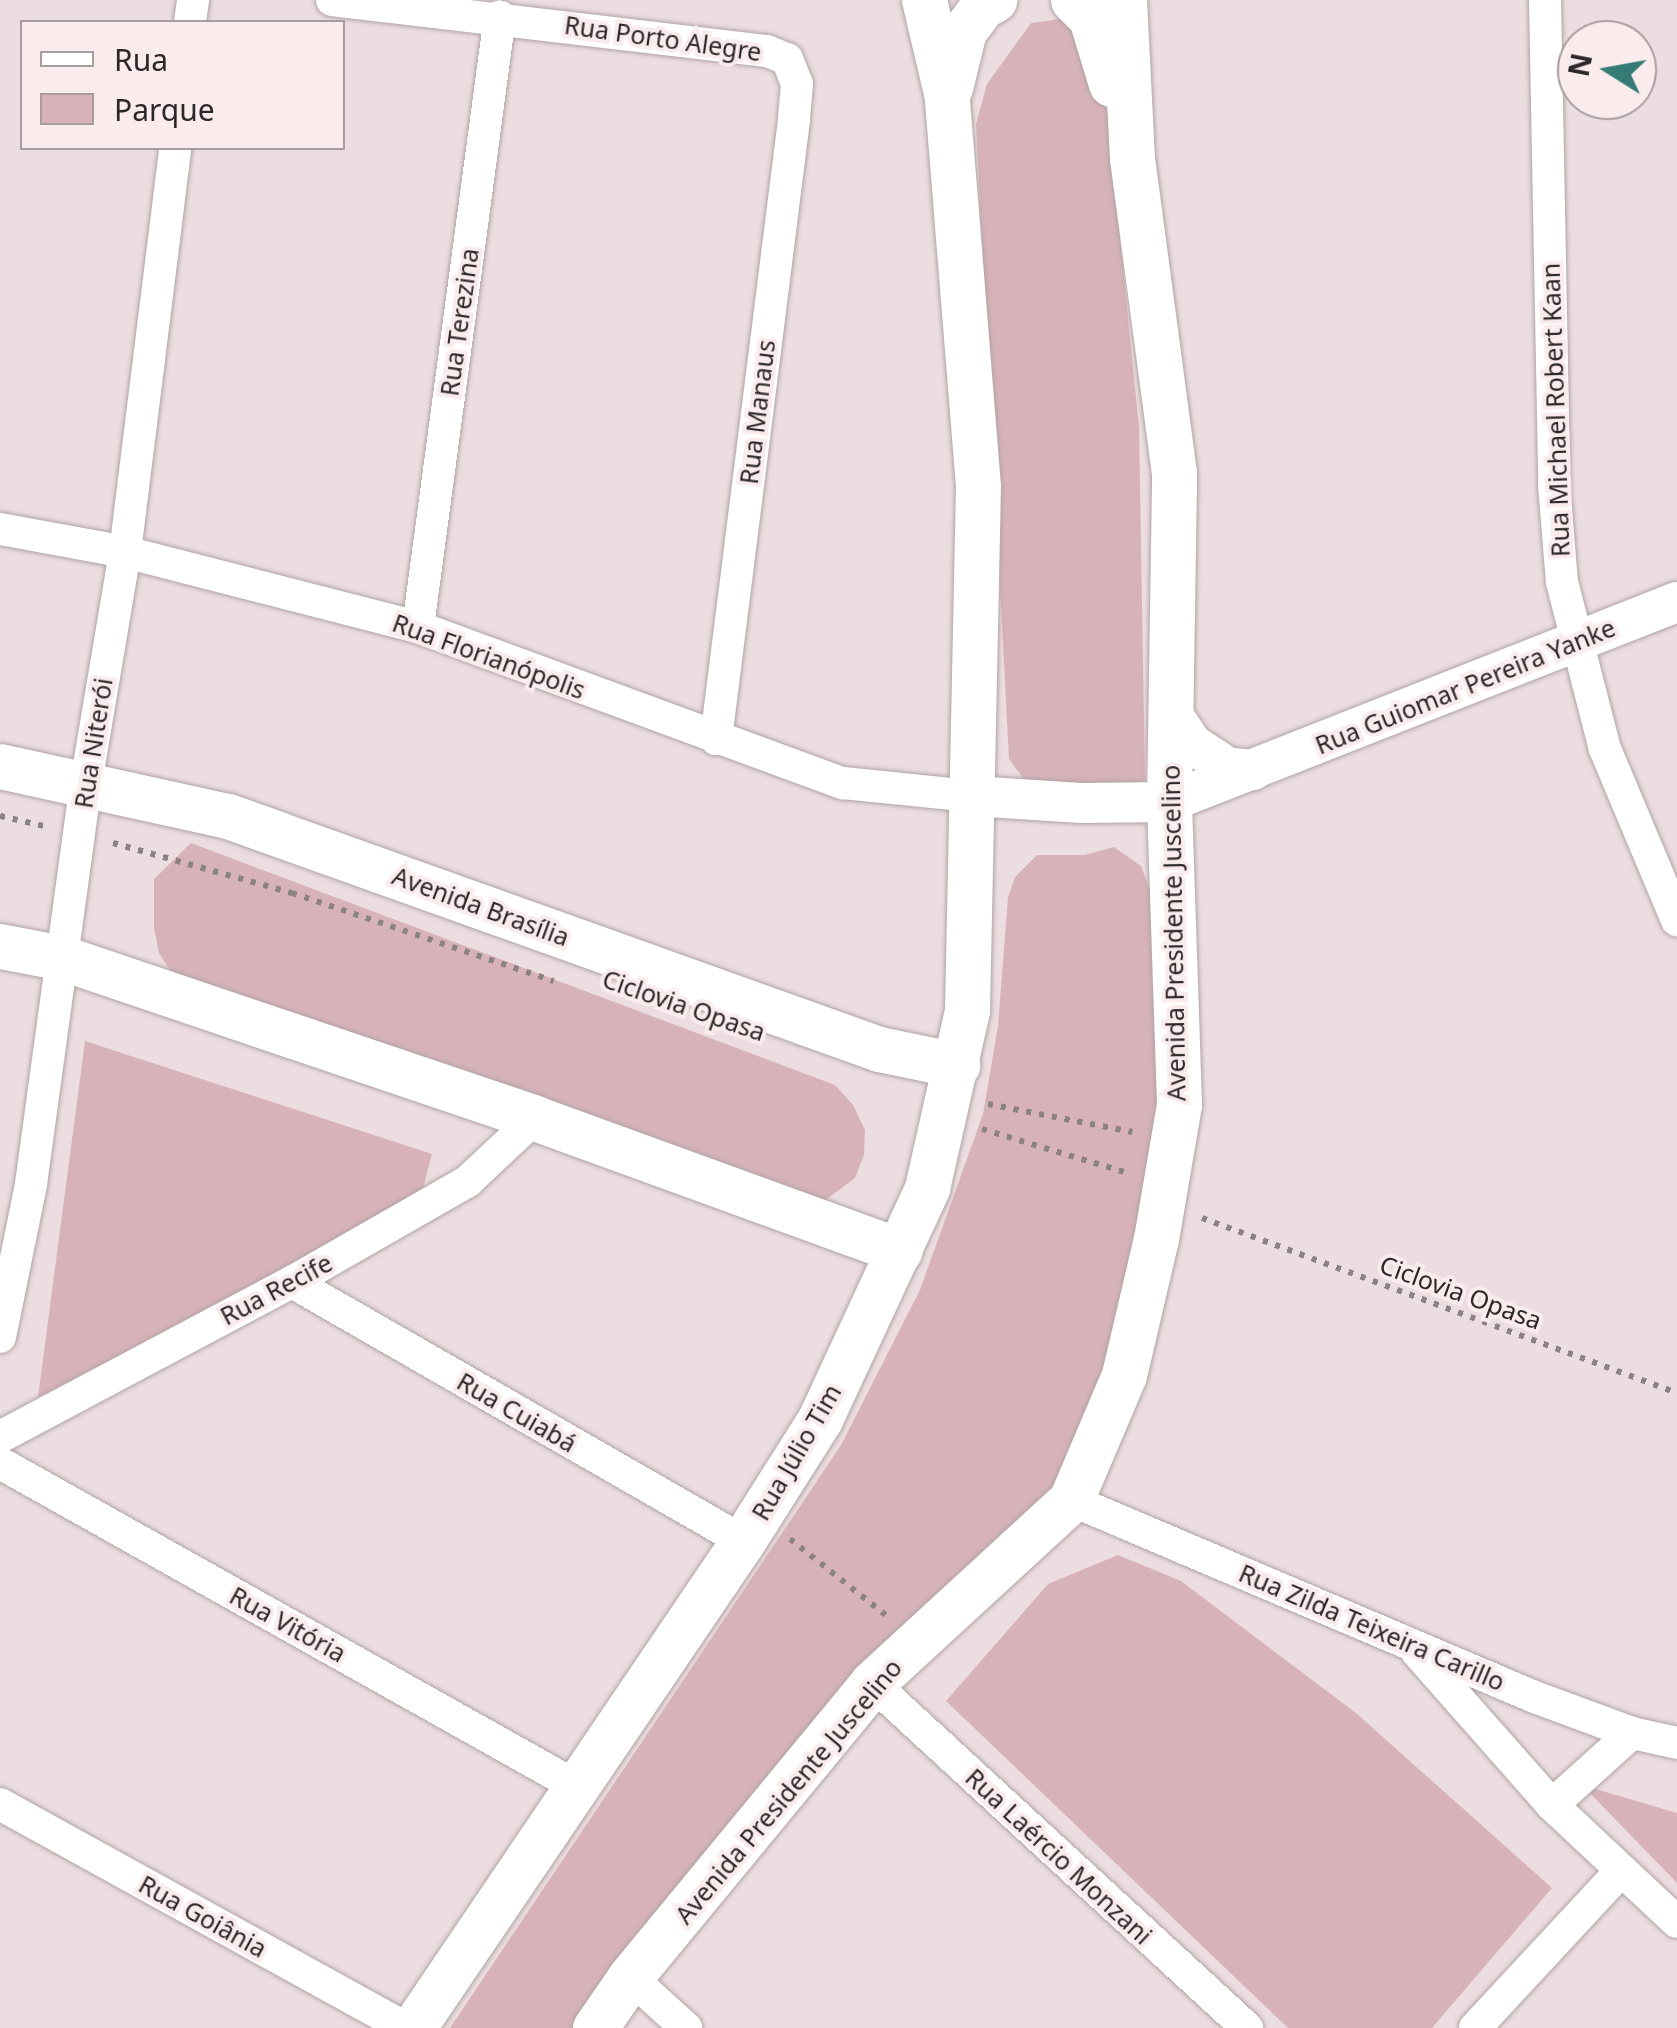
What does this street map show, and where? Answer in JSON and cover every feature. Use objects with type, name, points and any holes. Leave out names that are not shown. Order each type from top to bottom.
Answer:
[{"type":"main road","points":[[924,0],[948,98],[978,486],[972,796]]},
{"type":"main road","points":[[948,98],[964,32],[983,6],[994,0]]},
{"type":"main road","points":[[1074,0],[1092,18],[1132,158]]},
{"type":"main road","name":"Avenida Presidente Juscelino","points":[[595,2028],[630,1977],[872,1684],[1070,1500],[1124,1375],[1179,1104],[1169,802],[1174,473],[1132,158],[1124,0]]},
{"type":"main road","name":"Avenida Brasília","points":[[0,766],[228,816],[879,1049],[960,1096]]},
{"type":"main road","name":"Rua Júlio Tim","points":[[410,2028],[751,1528],[820,1419],[900,1252],[960,1096],[967,1010],[972,796]]},
{"type":"main road","points":[[0,946],[62,958],[536,1118],[900,1252]]},
{"type":"street","name":"Rua Porto Alegre","points":[[332,0],[500,16],[766,51],[787,60],[797,84]]},
{"type":"street","name":"Rua Michael Robert Kaan","points":[[1546,0],[1554,485],[1562,582],[1605,750],[1677,920]]},
{"type":"street","name":"Rua Terezina","points":[[418,627],[500,16]]},
{"type":"street","name":"Rua Manaus","points":[[716,739],[797,84]]},
{"type":"street","name":"Rua Niterói","points":[[0,1337],[15,1181],[62,958],[86,783],[125,552],[175,150]]},
{"type":"street","name":"Rua Florianópolis","points":[[0,528],[125,552],[418,627],[843,784],[972,796]]},
{"type":"street","name":"Rua Guiomar Pereira Yanke","points":[[972,796],[1082,803],[1169,802],[1677,602]]},
{"type":"street","points":[[1170,711],[1192,744],[1227,767],[1253,770]]},
{"type":"street","name":"Rua Recife","points":[[0,1437],[292,1282],[468,1181],[536,1118]]},
{"type":"street","name":"Rua Cuiabá","points":[[292,1282],[751,1528]]},
{"type":"street","name":"Rua Vitória","points":[[0,1463],[576,1786]]},
{"type":"street","name":"Rua Zilda Teixeira Carillo","points":[[1070,1500],[1411,1645],[1632,1733],[1677,1744]]},
{"type":"street","points":[[1411,1645],[1552,1804],[1677,1922]]},
{"type":"street","name":"Rua Laércio Monzani","points":[[872,1684],[1247,2028]]},
{"type":"street","points":[[1552,1804],[1632,1733]]},
{"type":"street","name":"Rua Goiânia","points":[[0,1804],[410,2028]]},
{"type":"street","points":[[1476,2028],[1620,1872]]},
{"type":"street","points":[[630,1977],[686,2028]]},
{"type":"path","points":[[0,816],[58,829]]},
{"type":"path","name":"Ciclovia Opasa","points":[[103,840],[292,893],[572,988]]},
{"type":"path","points":[[960,1096],[1173,1140]]},
{"type":"path","points":[[960,1096],[1138,1176]]},
{"type":"path","name":"Ciclovia Opasa","points":[[1193,1214],[1677,1394]]},
{"type":"path","points":[[751,1528],[919,1640]]},
{"type":"green space","points":[[1061,19],[1101,53],[1139,427],[1145,779],[1123,795],[1032,790],[1009,759],[976,124],[987,84],[1031,23]]},
{"type":"green space","points":[[191,843],[835,1085],[853,1105],[865,1130],[864,1155],[855,1178],[819,1205],[173,975],[159,953],[154,928],[154,879]]},
{"type":"green space","points":[[1114,847],[1141,866],[1154,901],[1162,1103],[1114,1375],[1058,1495],[855,1693],[572,2028],[450,2028],[841,1445],[920,1290],[983,1114],[998,1026],[1008,897],[1015,877],[1037,855],[1085,855]]},
{"type":"green space","points":[[85,1041],[432,1154],[418,1207],[38,1397]]},
{"type":"green space","points":[[1118,1555],[1181,1581],[1356,1713],[1552,1888],[1432,2028],[1288,2028],[946,1701],[1048,1584]]},
{"type":"green space","points":[[1582,1785],[1677,1813],[1677,1883]]}]
